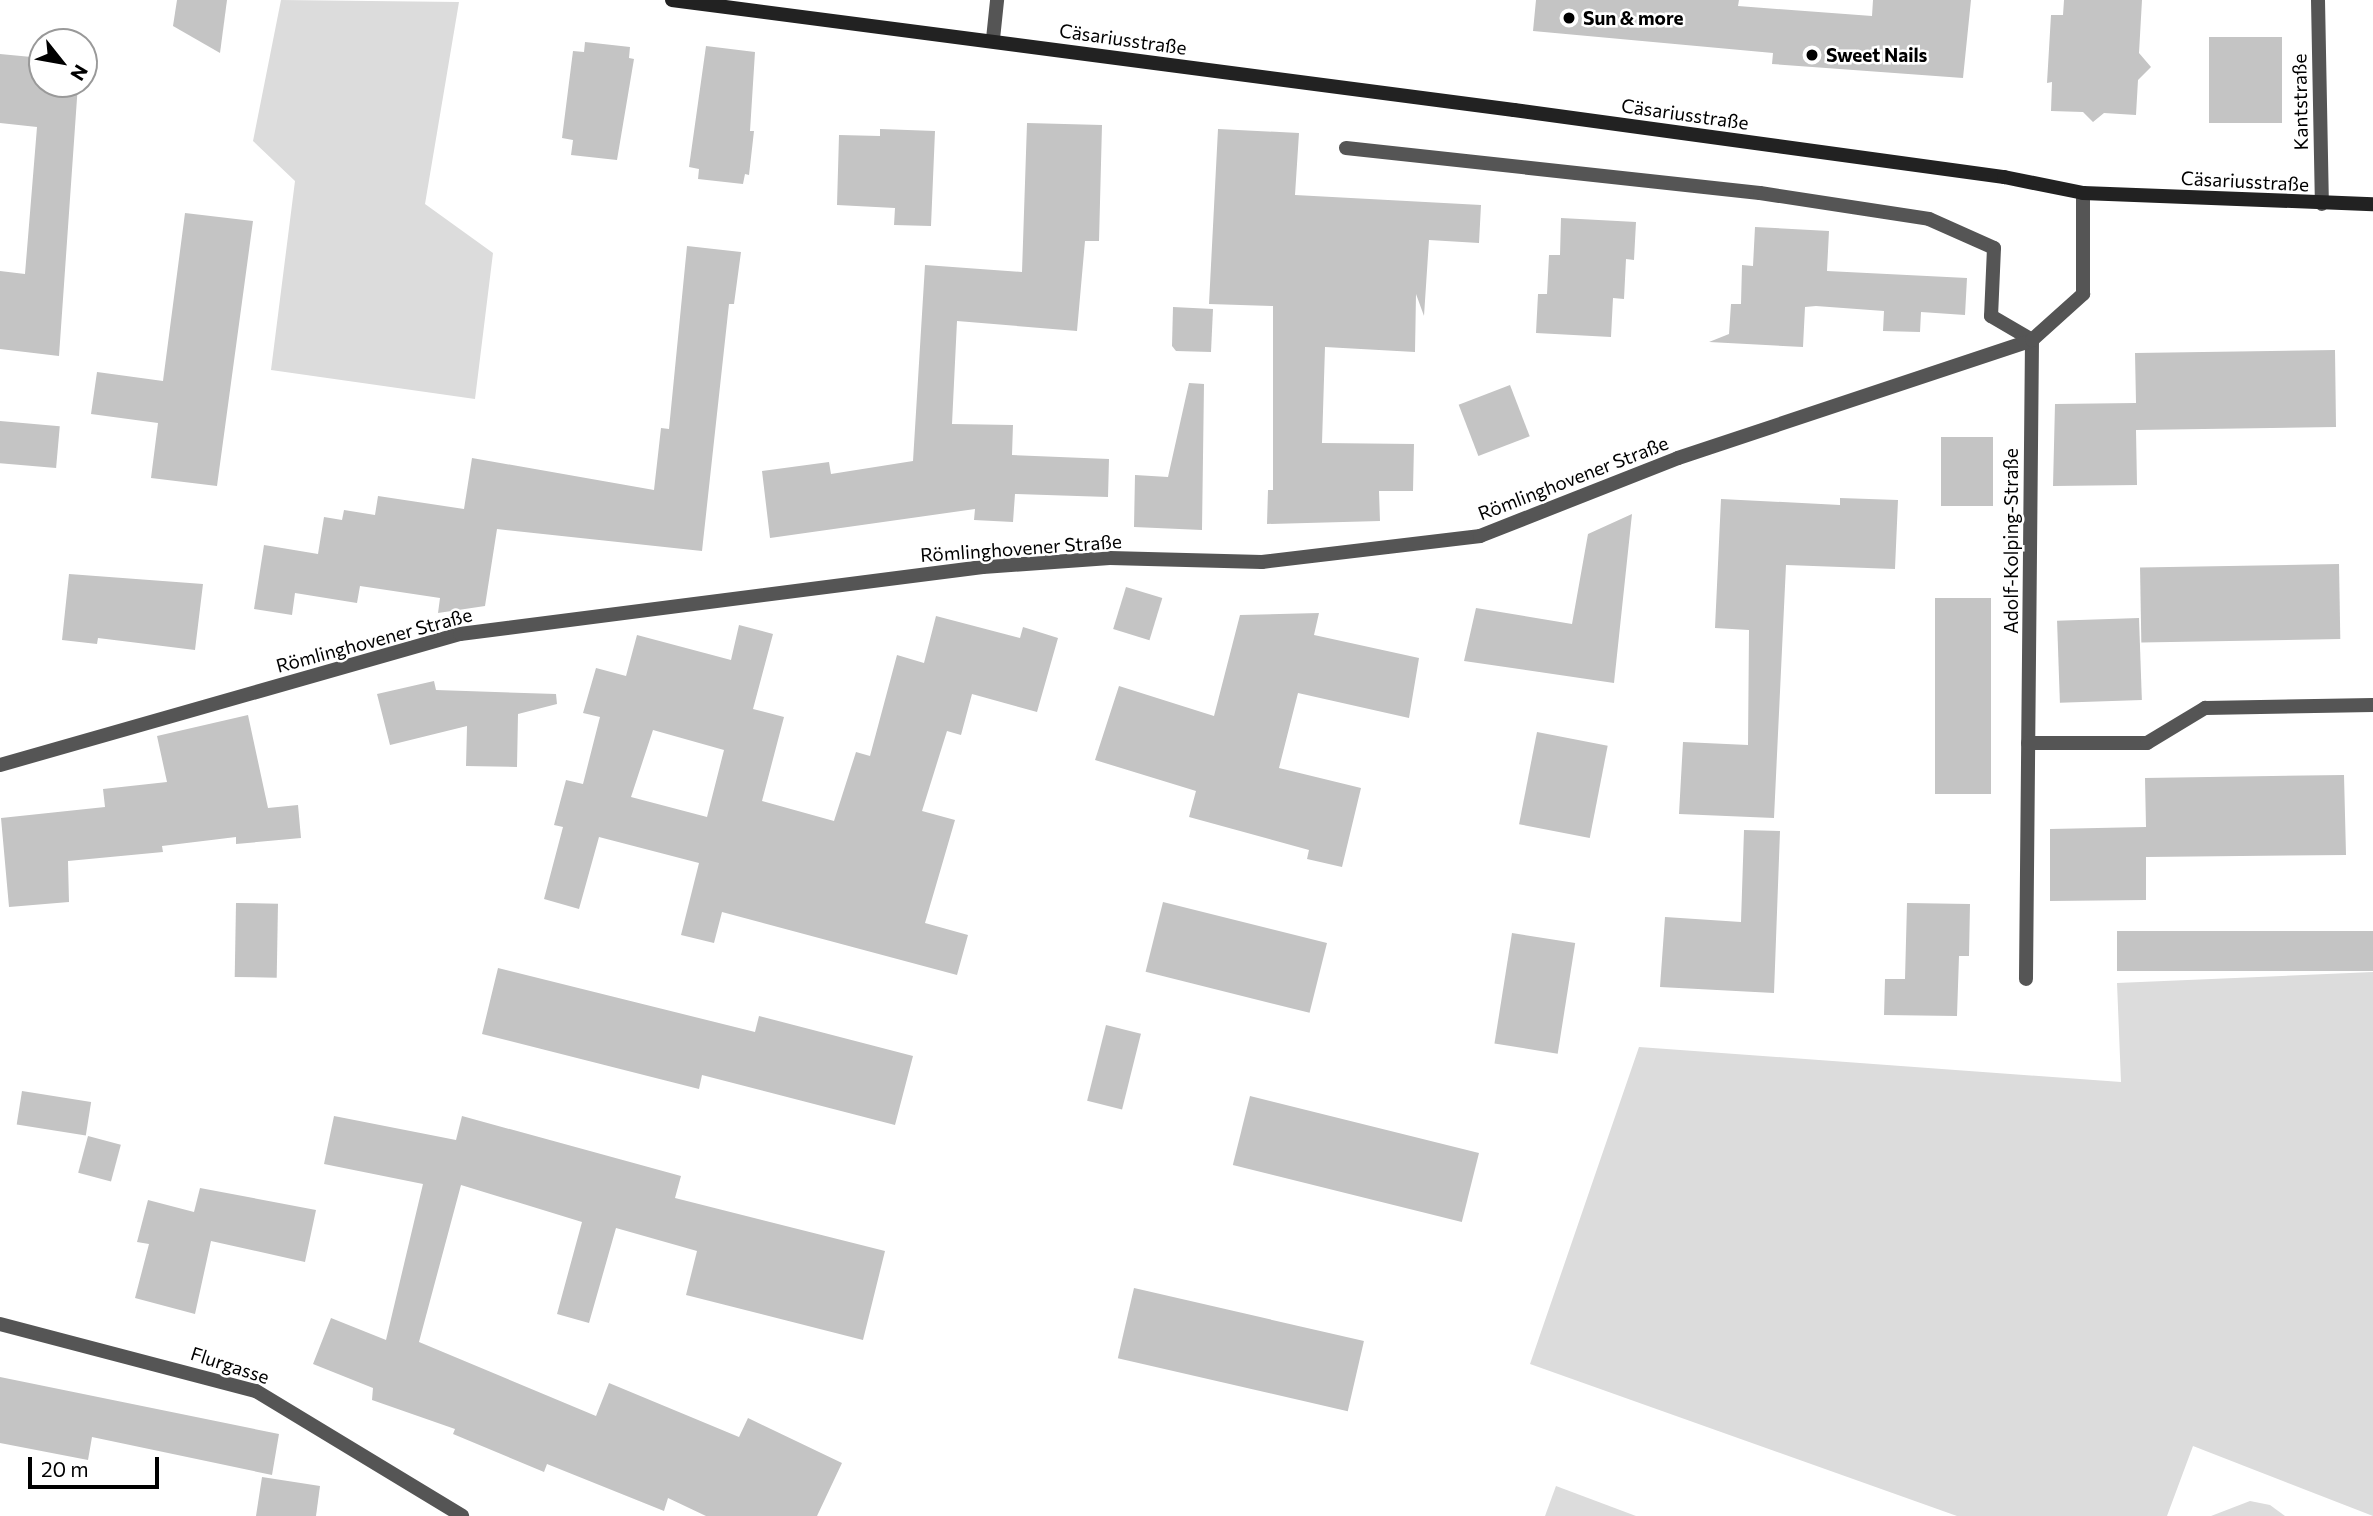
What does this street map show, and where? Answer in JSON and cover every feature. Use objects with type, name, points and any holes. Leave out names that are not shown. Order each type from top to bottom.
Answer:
[{"type":"main road","name":"Cäsariusstraße","points":[[672,0],[993,39],[1977,173],[2083,193],[2373,204]]},
{"type":"street","points":[[993,39],[996,0]]},
{"type":"street","name":"Kantstraße","points":[[2318,0],[2322,204]]},
{"type":"street","points":[[1346,148],[1760,194],[1929,219],[1994,248],[1991,316],[2032,340]]},
{"type":"street","name":"Römlinghovener Straße","points":[[0,765],[460,634],[983,567],[1110,558],[1262,562],[1480,536],[1691,453],[2032,340],[2083,294],[2083,193]]},
{"type":"street","name":"Adolf-Kolping-Straße","points":[[2026,979],[2032,340]]},
{"type":"street","points":[[2028,743],[2147,744],[2205,708],[2373,705]]},
{"type":"street","name":"Flurgasse","points":[[0,1324],[256,1391],[462,1516]]},
{"type":"shaded area","points":[[281,0],[459,2],[425,204],[493,253],[475,399],[271,370],[295,181],[253,141]]},
{"type":"shaded area","points":[[2373,972],[2373,1516],[2193,1446],[2167,1516],[1957,1516],[1530,1364],[1639,1047],[2121,1082],[2117,983]]},
{"type":"shaded area","points":[[1556,1486],[1636,1516],[1545,1516]]},
{"type":"shaded area","points":[[2250,1501],[2270,1505],[2285,1516],[2211,1516]]},
{"type":"building","points":[[177,0],[227,0],[220,53],[173,26]]},
{"type":"building","points":[[1536,0],[1739,0],[1738,6],[1872,16],[1873,0],[1971,0],[1963,78],[1772,64],[1773,53],[1533,31]]},
{"type":"building","points":[[2064,0],[2142,0],[2139,53],[2151,67],[2138,80],[2136,115],[2104,113],[2093,122],[2083,112],[2051,111],[2052,82],[2047,83],[2051,15],[2063,15]]},
{"type":"building","points":[[2209,37],[2282,37],[2282,123],[2209,123]]},
{"type":"building","points":[[585,42],[630,47],[629,58],[634,59],[617,160],[571,155],[573,140],[562,138],[573,51],[584,52]]},
{"type":"building","points":[[706,46],[755,52],[750,131],[754,131],[749,175],[745,174],[743,184],[698,179],[699,169],[689,167]]},
{"type":"building","points":[[0,54],[28,57],[28,98],[77,98],[59,356],[0,349],[0,271],[25,274],[37,127],[0,123]]},
{"type":"building","points":[[1027,123],[1102,125],[1099,241],[1085,241],[1077,331],[957,321],[952,424],[1013,425],[1012,455],[1109,459],[1108,497],[1015,494],[1013,522],[974,520],[975,509],[770,538],[762,471],[829,462],[831,474],[913,461],[925,265],[1022,272]]},
{"type":"building","points":[[880,129],[935,131],[931,226],[894,225],[895,208],[837,205],[839,135],[880,136]]},
{"type":"building","points":[[1218,129],[1299,133],[1295,195],[1481,205],[1479,243],[1429,240],[1424,316],[1416,294],[1415,352],[1325,347],[1322,443],[1414,444],[1413,491],[1379,491],[1380,521],[1267,524],[1268,490],[1273,490],[1273,306],[1209,304]]},
{"type":"building","points":[[185,213],[253,221],[217,486],[151,478],[158,423],[91,414],[97,372],[163,381]]},
{"type":"building","points":[[1561,218],[1636,222],[1634,260],[1626,259],[1624,299],[1613,298],[1611,337],[1536,333],[1538,294],[1547,294],[1549,255],[1560,255]]},
{"type":"building","points":[[1755,227],[1829,231],[1827,271],[1967,278],[1965,315],[1921,312],[1920,332],[1883,331],[1884,311],[1805,307],[1803,347],[1709,342],[1729,334],[1731,304],[1741,304],[1742,265],[1753,266]]},
{"type":"building","points":[[687,246],[741,252],[734,304],[729,304],[702,551],[497,529],[485,606],[438,613],[440,598],[360,586],[357,603],[295,593],[292,615],[254,609],[264,545],[318,554],[324,517],[342,520],[344,510],[375,515],[378,496],[464,509],[472,458],[654,490],[661,428],[669,429]]},
{"type":"building","points":[[1173,307],[1213,309],[1211,352],[1176,351],[1172,346]]},
{"type":"building","points":[[2335,350],[2336,427],[2136,430],[2137,485],[2053,486],[2055,404],[2136,403],[2135,353]]},
{"type":"building","points":[[1189,383],[1204,384],[1202,530],[1134,527],[1135,475],[1168,477]]},
{"type":"building","points":[[1510,385],[1530,436],[1478,456],[1459,405]]},
{"type":"building","points":[[0,421],[60,426],[56,468],[0,463]]},
{"type":"building","points":[[1941,437],[1993,437],[1993,506],[1941,506]]},
{"type":"building","points":[[1840,498],[1898,500],[1895,569],[1786,565],[1774,818],[1679,814],[1683,742],[1748,745],[1749,630],[1715,628],[1721,499],[1840,505]]},
{"type":"building","points":[[1632,514],[1614,683],[1464,661],[1476,608],[1572,624],[1588,534]]},
{"type":"building","points":[[2339,564],[2340,639],[2141,642],[2140,567]]},
{"type":"building","points":[[69,574],[203,584],[195,650],[98,638],[97,644],[62,640]]},
{"type":"building","points":[[1126,587],[1162,598],[1149,640],[1113,629]]},
{"type":"building","points":[[1935,598],[1991,598],[1991,794],[1935,794]]},
{"type":"building","points":[[1319,613],[1314,635],[1419,658],[1409,718],[1298,693],[1279,768],[1361,788],[1342,867],[1307,859],[1309,850],[1189,817],[1196,791],[1095,760],[1119,686],[1214,716],[1240,615]]},
{"type":"building","points":[[936,616],[1020,638],[1023,627],[1058,638],[1037,712],[972,694],[961,735],[947,731],[922,811],[955,820],[925,923],[968,935],[957,975],[722,912],[714,943],[681,935],[699,863],[599,837],[579,909],[544,899],[563,827],[554,825],[566,780],[583,784],[600,717],[583,713],[596,668],[626,676],[637,635],[731,660],[739,625],[773,634],[753,709],[784,717],[762,801],[834,821],[856,752],[870,756],[897,655],[924,663]],"holes":[[[653,730],[724,750],[707,817],[631,797]]]},
{"type":"building","points":[[2139,618],[2142,700],[2060,703],[2057,621]]},
{"type":"building","points":[[434,681],[436,690],[556,694],[557,704],[518,714],[517,767],[466,766],[467,726],[390,745],[377,694]]},
{"type":"building","points":[[248,715],[268,808],[298,805],[301,838],[236,844],[236,837],[162,846],[163,852],[68,861],[69,902],[9,907],[1,818],[105,807],[103,789],[167,782],[157,736]]},
{"type":"building","points":[[1537,732],[1608,746],[1590,838],[1519,824]]},
{"type":"building","points":[[2344,775],[2346,855],[2146,857],[2146,900],[2050,901],[2050,829],[2146,827],[2145,778]]},
{"type":"building","points":[[1744,830],[1780,831],[1774,993],[1660,987],[1665,917],[1741,922]]},
{"type":"building","points":[[1163,902],[1327,943],[1310,1013],[1146,972]]},
{"type":"building","points":[[236,903],[278,904],[277,978],[235,977]]},
{"type":"building","points":[[1907,903],[1970,904],[1969,956],[1959,956],[1957,1016],[1884,1015],[1885,979],[1905,979]]},
{"type":"building","points":[[2117,931],[2373,931],[2373,971],[2117,971]]},
{"type":"building","points":[[1512,933],[1575,943],[1558,1054],[1494,1044]]},
{"type":"building","points":[[498,968],[755,1032],[759,1016],[913,1056],[895,1125],[702,1075],[699,1089],[482,1034]]},
{"type":"building","points":[[1106,1025],[1141,1034],[1122,1109],[1087,1101]]},
{"type":"building","points":[[22,1091],[91,1102],[86,1136],[17,1125]]},
{"type":"building","points":[[1250,1096],[1479,1153],[1462,1222],[1233,1165]]},
{"type":"building","points":[[334,1116],[456,1140],[462,1116],[681,1176],[675,1198],[885,1251],[863,1340],[686,1295],[697,1251],[616,1228],[589,1323],[557,1314],[582,1222],[461,1185],[419,1342],[596,1416],[609,1383],[739,1437],[748,1418],[842,1463],[817,1516],[706,1516],[668,1498],[664,1511],[547,1464],[544,1472],[453,1434],[455,1429],[372,1400],[373,1388],[313,1364],[331,1318],[386,1340],[423,1184],[324,1164]]},
{"type":"building","points":[[88,1136],[121,1145],[111,1182],[78,1173]]},
{"type":"building","points":[[200,1188],[316,1210],[305,1262],[211,1241],[195,1314],[135,1298],[149,1244],[137,1242],[148,1200],[194,1212]]},
{"type":"building","points":[[1134,1288],[1364,1341],[1348,1411],[1118,1358]]},
{"type":"building","points":[[0,1377],[279,1434],[272,1475],[92,1437],[88,1460],[0,1443]]},
{"type":"building","points":[[262,1477],[320,1486],[316,1516],[256,1516]]},
{"type":"place","name":"Sun & more","points":[[1569,18]]},
{"type":"place","name":"Sweet Nails","points":[[1812,55]]}]
